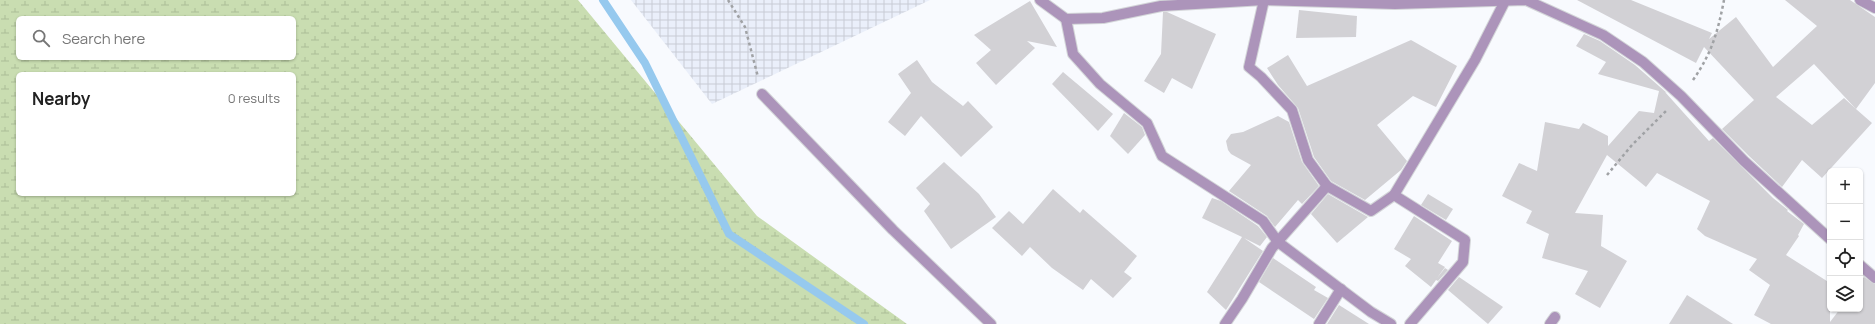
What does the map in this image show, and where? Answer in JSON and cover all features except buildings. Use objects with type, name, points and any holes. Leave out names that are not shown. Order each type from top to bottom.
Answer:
[{"type":"street","points":[[1040,0],[1066,19],[1103,18],[1161,6],[1264,0],[1396,2],[1526,0],[1603,35],[1617,43],[1643,62],[1681,96],[1744,161],[1827,236]]},
{"type":"street","points":[[1264,0],[1249,66],[1292,110],[1308,160],[1327,186],[1371,211],[1394,195],[1475,60],[1505,1]]},
{"type":"street","points":[[1860,0],[1875,8]]},
{"type":"street","points":[[1066,19],[1073,54],[1100,84],[1147,123],[1162,156],[1263,221],[1278,242],[1371,312],[1391,324]]},
{"type":"street","points":[[762,94],[893,230],[991,324]]},
{"type":"street","points":[[1225,324],[1278,242],[1327,186]]},
{"type":"street","points":[[1394,195],[1465,240],[1463,262],[1410,324]]},
{"type":"street","points":[[1863,268],[1875,278]]},
{"type":"street","points":[[1318,324],[1341,289]]},
{"type":"path","points":[[728,0],[745,26],[762,94]]},
{"type":"path","points":[[1607,175],[1632,145],[1681,96],[1701,69],[1717,36],[1724,0]]},
{"type":"shaded area","points":[[631,0],[930,0],[712,104]]},
{"type":"green space","points":[[0,0],[578,0],[757,216],[907,324],[0,324]]},
{"type":"waterway","points":[[603,0],[645,63],[729,234],[864,324]]}]
